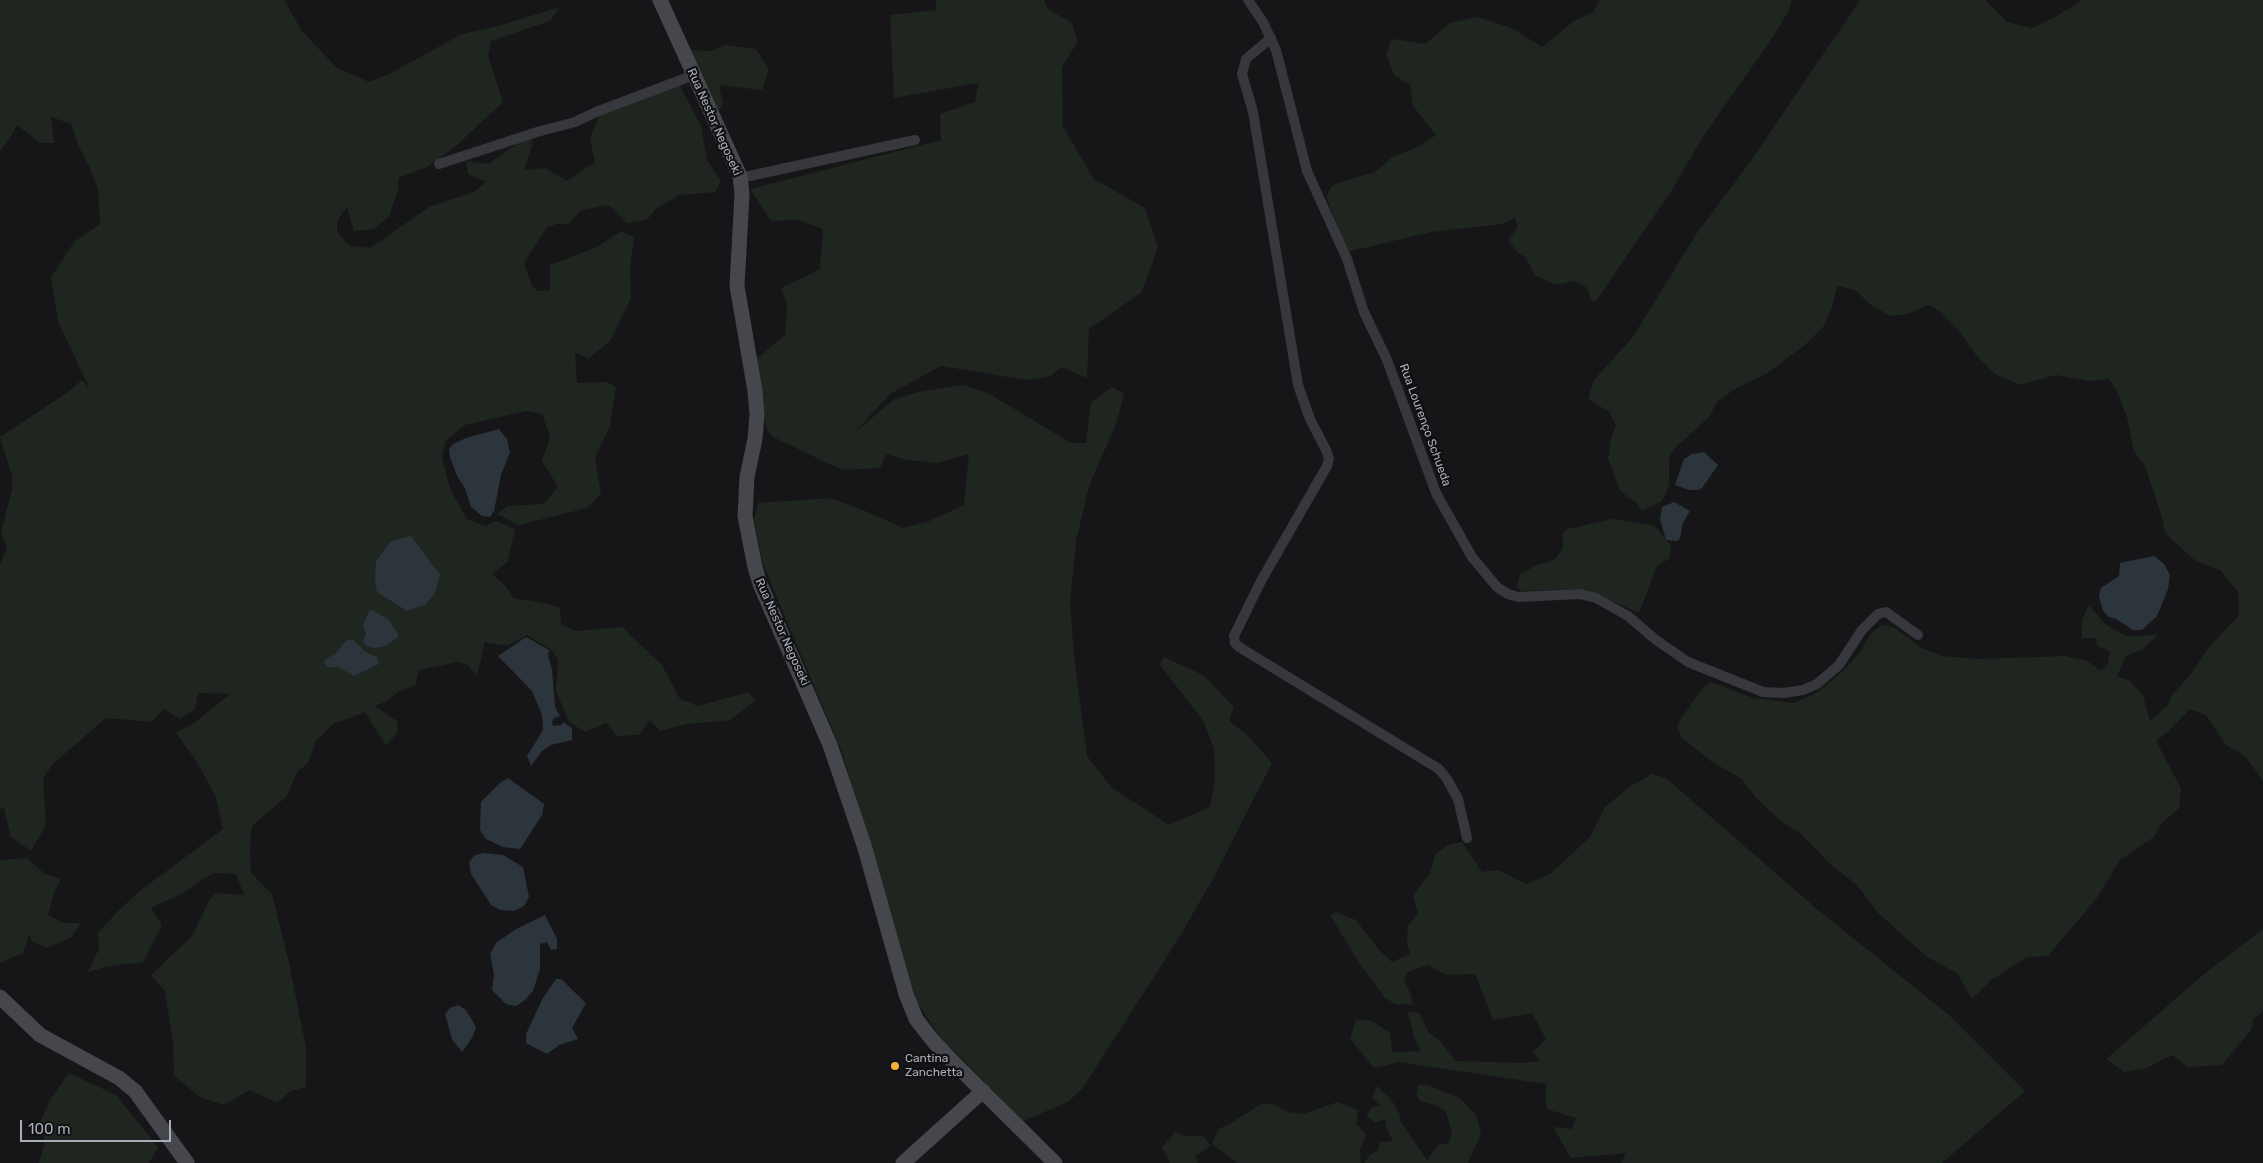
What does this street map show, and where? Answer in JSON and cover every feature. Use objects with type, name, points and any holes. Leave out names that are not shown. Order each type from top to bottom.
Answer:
[{"type":"street","name":"Rua Nestor Negoseki","points":[[660,0],[740,178],[742,194],[737,286],[757,415],[755,439],[744,498],[746,524],[755,567],[767,601],[815,705],[848,793],[909,1002],[916,1019],[934,1042],[1055,1163]]},
{"type":"street","name":"Rua Lourenço Schueda","points":[[1248,0],[1271,38],[1279,58],[1307,171],[1347,259],[1364,312],[1387,360],[1436,493],[1472,557],[1497,587],[1508,594],[1518,597],[1580,594],[1596,598],[1628,616],[1656,640],[1688,662],[1762,692],[1803,690],[1817,684],[1839,665],[1862,630],[1878,614],[1886,612],[1918,635]]},
{"type":"street","points":[[1271,38],[1246,59],[1242,74],[1253,112],[1298,385],[1310,419],[1329,459],[1327,466],[1261,581],[1234,636],[1235,643],[1439,769],[1448,779],[1458,799],[1466,838]]},
{"type":"street","points":[[439,164],[537,132],[575,122],[596,112],[694,75]]},
{"type":"street","points":[[740,178],[915,140]]},
{"type":"street","points":[[0,997],[40,1035],[119,1078],[136,1090],[187,1163]]},
{"type":"street","points":[[903,1163],[983,1091]]},
{"type":"shaded area","points":[[0,0],[284,0],[302,31],[337,68],[369,82],[391,73],[462,34],[498,26],[560,7],[550,21],[491,41],[488,56],[503,102],[456,146],[427,167],[398,178],[398,190],[389,216],[374,229],[354,231],[347,207],[337,221],[337,232],[350,246],[370,248],[429,207],[474,192],[486,182],[468,174],[466,161],[488,164],[519,142],[531,138],[532,145],[524,170],[545,168],[567,181],[595,162],[590,139],[599,115],[679,84],[701,126],[707,160],[721,181],[715,192],[679,195],[656,209],[647,220],[627,223],[609,205],[581,210],[569,224],[557,224],[547,227],[524,263],[531,284],[537,291],[550,290],[550,265],[597,247],[621,231],[634,237],[630,269],[631,298],[610,341],[588,359],[575,352],[577,383],[607,382],[616,387],[610,426],[595,458],[601,494],[587,508],[519,525],[497,514],[507,506],[544,504],[558,487],[542,461],[550,437],[542,414],[526,411],[465,425],[446,440],[442,457],[450,489],[467,519],[486,526],[496,521],[515,529],[508,561],[492,574],[506,586],[513,598],[560,607],[561,624],[576,631],[622,627],[662,665],[680,699],[698,706],[748,692],[756,700],[731,720],[687,724],[660,731],[650,720],[639,735],[617,736],[606,723],[585,732],[569,722],[556,691],[558,659],[550,649],[527,635],[507,646],[485,642],[477,676],[468,665],[457,662],[419,670],[415,685],[398,692],[385,702],[375,706],[397,721],[397,733],[386,746],[365,712],[333,724],[316,741],[308,763],[297,772],[287,796],[252,826],[250,849],[251,873],[272,894],[289,963],[306,1048],[306,1087],[291,1091],[277,1103],[250,1090],[224,1105],[200,1097],[174,1076],[173,1043],[165,991],[151,975],[192,936],[210,899],[216,893],[244,895],[236,874],[213,873],[181,894],[151,908],[162,925],[143,962],[104,967],[87,973],[99,949],[98,933],[117,912],[141,890],[223,829],[215,795],[197,762],[176,733],[194,723],[230,694],[198,693],[195,709],[180,719],[164,709],[151,722],[106,718],[53,764],[43,778],[46,825],[31,851],[11,837],[4,808],[0,809],[0,564],[7,548],[1,533],[12,489],[12,476],[0,437],[65,394],[82,380],[90,389],[58,322],[51,277],[74,242],[100,224],[98,190],[71,124],[51,117],[54,143],[40,143],[17,125],[0,151]]},
{"type":"shaded area","points":[[936,0],[1044,0],[1048,9],[1072,23],[1078,41],[1062,67],[1063,127],[1094,179],[1145,208],[1158,247],[1142,292],[1089,329],[1087,378],[1062,367],[1051,376],[1026,380],[941,366],[890,394],[853,434],[893,400],[918,392],[963,385],[988,393],[1071,443],[1086,443],[1091,402],[1112,387],[1124,394],[1116,424],[1089,486],[1076,541],[1070,604],[1074,655],[1087,756],[1111,787],[1169,825],[1210,807],[1215,782],[1214,749],[1204,722],[1160,665],[1164,657],[1203,675],[1234,707],[1229,721],[1247,735],[1272,763],[1213,879],[1177,941],[1082,1089],[1068,1102],[1023,1121],[940,1037],[911,993],[843,755],[763,564],[754,519],[758,503],[831,498],[903,528],[927,522],[964,505],[969,454],[937,463],[907,460],[886,454],[880,468],[842,470],[773,437],[767,430],[754,361],[785,335],[787,304],[781,288],[820,269],[823,229],[798,220],[771,221],[750,189],[941,140],[940,114],[975,102],[978,83],[894,98],[890,15],[936,10]]},
{"type":"shaded area","points":[[1600,0],[1792,0],[1789,10],[1773,37],[1702,138],[1672,190],[1596,301],[1592,302],[1587,288],[1574,281],[1556,285],[1536,276],[1525,257],[1517,252],[1508,240],[1518,227],[1515,218],[1503,224],[1431,232],[1347,252],[1326,196],[1331,187],[1337,183],[1375,172],[1392,157],[1420,146],[1436,135],[1413,106],[1410,85],[1394,75],[1386,54],[1392,39],[1425,44],[1450,23],[1477,17],[1512,28],[1542,47],[1574,21],[1593,12]]},
{"type":"shaded area","points":[[1860,0],[1985,0],[2007,22],[2032,28],[2057,16],[2082,0],[2263,0],[2263,781],[2245,756],[2226,745],[2206,715],[2190,709],[2168,732],[2156,741],[2181,788],[2179,808],[2161,824],[2154,837],[2120,860],[2097,898],[2048,956],[2027,957],[1990,981],[1972,999],[1957,973],[1927,957],[1878,913],[1857,885],[1831,865],[1802,835],[1781,821],[1756,798],[1742,779],[1712,762],[1681,737],[1677,725],[1703,687],[1711,682],[1753,698],[1793,703],[1816,693],[1840,674],[1860,652],[1871,633],[1882,625],[1893,627],[1922,648],[1942,656],[1978,659],[2065,656],[2087,661],[2101,671],[2108,664],[2110,651],[2097,646],[2096,638],[2082,638],[2082,620],[2089,605],[2106,625],[2126,636],[2158,635],[2143,649],[2126,656],[2117,676],[2130,681],[2143,695],[2150,721],[2168,705],[2172,695],[2190,675],[2210,646],[2239,615],[2238,592],[2221,571],[2193,559],[2165,533],[2162,517],[2145,466],[2134,451],[2127,417],[2117,391],[2109,379],[2088,381],[2056,375],[2020,385],[1995,374],[1976,355],[1960,332],[1939,311],[1928,305],[1908,314],[1892,316],[1873,307],[1855,290],[1837,286],[1832,308],[1824,326],[1805,345],[1766,374],[1735,389],[1718,401],[1708,418],[1673,450],[1669,459],[1669,486],[1662,501],[1642,511],[1636,503],[1620,491],[1608,458],[1611,438],[1616,425],[1609,412],[1588,399],[1594,380],[1632,338],[1697,233],[1750,162]]},
{"type":"shaded area","points":[[725,45],[756,49],[769,69],[762,90],[719,85],[723,104],[717,114],[687,50],[711,51]]},
{"type":"shaded area","points":[[499,429],[507,439],[510,452],[501,475],[494,511],[490,517],[482,516],[471,507],[465,488],[457,476],[449,449],[453,444],[466,438]]},
{"type":"shaded area","points":[[1704,452],[1718,465],[1702,488],[1689,490],[1675,485],[1684,459],[1692,454]]},
{"type":"shaded area","points":[[1674,502],[1690,511],[1683,523],[1680,538],[1677,541],[1666,540],[1660,519],[1662,507]]},
{"type":"shaded area","points":[[1613,519],[1654,525],[1671,546],[1670,558],[1657,566],[1639,613],[1610,600],[1575,589],[1521,591],[1517,586],[1520,574],[1535,566],[1554,560],[1563,548],[1562,534],[1567,529]]},
{"type":"shaded area","points":[[411,536],[440,575],[435,593],[426,604],[407,611],[377,592],[375,580],[376,561],[391,541]]},
{"type":"shaded area","points":[[2154,556],[2164,564],[2170,575],[2168,589],[2157,616],[2142,630],[2133,630],[2116,619],[2109,617],[2103,611],[2099,597],[2101,588],[2119,576],[2120,563]]},
{"type":"shaded area","points":[[370,609],[388,619],[397,632],[398,637],[386,646],[374,648],[367,646],[363,642],[366,634],[363,625]]},
{"type":"shaded area","points":[[526,637],[549,650],[548,655],[552,669],[555,707],[560,716],[554,718],[553,726],[562,725],[563,722],[572,728],[572,740],[551,745],[542,751],[531,766],[527,756],[543,730],[542,715],[532,691],[498,656]]},
{"type":"shaded area","points":[[353,639],[364,651],[377,657],[379,664],[354,676],[338,667],[327,667],[324,662],[327,658],[335,654],[347,640]]},
{"type":"shaded area","points":[[1652,774],[1666,778],[1817,909],[1949,1015],[2025,1091],[1942,1163],[1621,1163],[1626,1153],[1571,1158],[1553,1127],[1572,1129],[1576,1118],[1546,1109],[1546,1084],[1399,1062],[1374,1068],[1350,1039],[1356,1019],[1372,1021],[1390,1033],[1392,1052],[1421,1051],[1414,1037],[1408,1012],[1419,1013],[1429,1033],[1440,1041],[1456,1061],[1522,1063],[1540,1061],[1533,1052],[1546,1039],[1532,1013],[1493,1020],[1475,974],[1446,975],[1428,965],[1408,972],[1404,979],[1413,1005],[1396,1004],[1385,998],[1358,961],[1330,915],[1336,912],[1356,920],[1380,951],[1392,962],[1410,954],[1407,942],[1408,925],[1418,913],[1413,896],[1430,873],[1435,855],[1447,845],[1462,842],[1482,872],[1498,870],[1526,884],[1550,874],[1590,837],[1605,807],[1629,787]]},
{"type":"shaded area","points":[[508,778],[544,804],[542,815],[520,849],[503,847],[486,839],[480,830],[481,802],[501,782]]},
{"type":"shaded area","points":[[484,853],[503,855],[523,867],[529,897],[524,906],[514,911],[500,910],[491,905],[471,874],[469,862],[475,855]]},
{"type":"shaded area","points":[[27,858],[45,874],[61,879],[54,893],[48,915],[64,923],[81,923],[72,937],[47,948],[31,941],[30,933],[23,953],[0,963],[0,860]]},
{"type":"shaded area","points":[[545,915],[557,939],[557,949],[551,950],[547,942],[540,944],[540,969],[533,991],[516,1006],[506,1004],[492,990],[494,974],[490,954],[496,943],[516,929]]},
{"type":"shaded area","points":[[2263,929],[2263,1011],[2253,1020],[2251,1030],[2222,1065],[2188,1067],[2172,1055],[2147,1068],[2124,1072],[2106,1059],[2203,975]]},
{"type":"shaded area","points":[[556,979],[561,979],[586,1003],[572,1028],[578,1039],[559,1045],[547,1054],[526,1043],[526,1034],[543,998]]},
{"type":"shaded area","points":[[458,1005],[466,1010],[476,1027],[472,1038],[462,1052],[452,1039],[445,1014],[450,1008]]},
{"type":"shaded area","points":[[69,1073],[116,1095],[158,1147],[149,1163],[39,1163],[45,1142],[40,1122],[51,1098]]},
{"type":"shaded area","points":[[1419,1085],[1428,1085],[1460,1098],[1477,1116],[1481,1134],[1468,1163],[1364,1163],[1370,1155],[1378,1150],[1380,1142],[1393,1141],[1386,1127],[1385,1119],[1375,1123],[1366,1115],[1372,1107],[1380,1106],[1372,1097],[1377,1086],[1391,1099],[1400,1115],[1400,1121],[1427,1160],[1438,1145],[1448,1143],[1452,1134],[1446,1112],[1435,1105],[1420,1101],[1416,1094]]},
{"type":"shaded area","points":[[1338,1102],[1358,1110],[1356,1124],[1366,1134],[1360,1150],[1361,1163],[1238,1163],[1212,1144],[1218,1129],[1228,1125],[1261,1104],[1273,1104],[1288,1112],[1303,1114]]},
{"type":"shaded area","points":[[1175,1132],[1185,1136],[1203,1136],[1211,1146],[1195,1156],[1198,1163],[1170,1163],[1162,1148]]},
{"type":"place","name":"Cantina Zanchetta","points":[[895,1066]]}]
